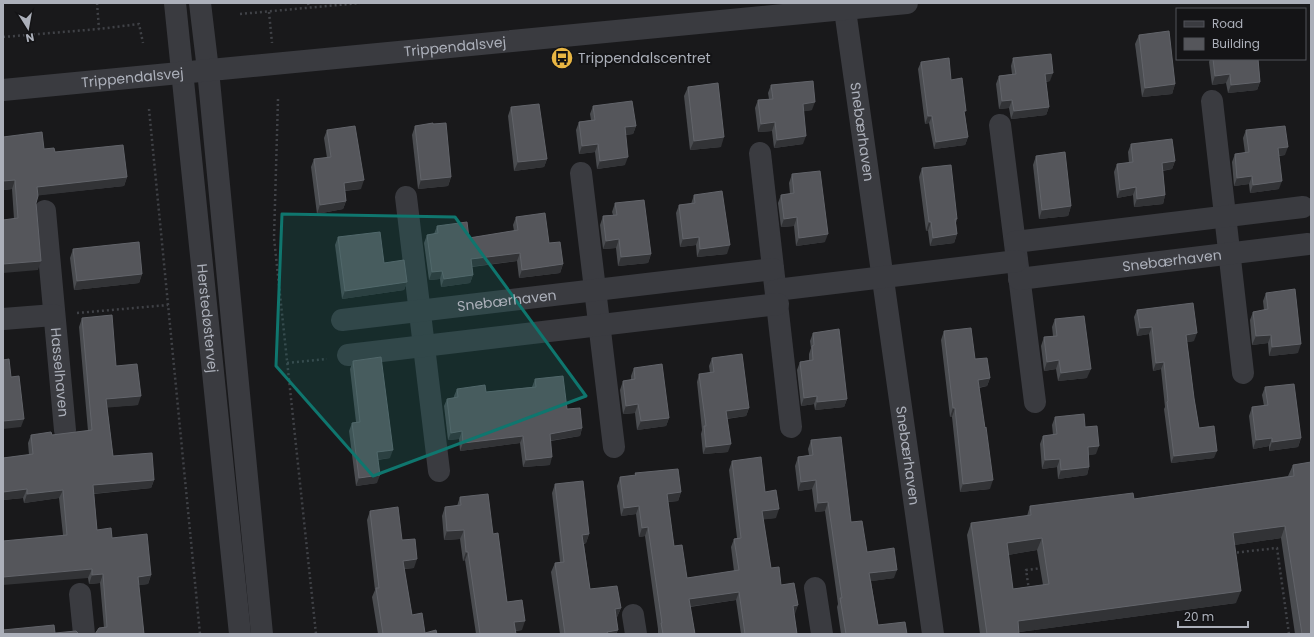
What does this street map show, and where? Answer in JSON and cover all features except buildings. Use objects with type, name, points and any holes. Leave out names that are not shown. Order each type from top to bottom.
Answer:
[{"type":"street","name":"Herstedøstervej","points":[[175,3],[240,634]]},
{"type":"street","name":"Herstedøstervej","points":[[200,3],[208,70],[262,634]]},
{"type":"street","name":"Trippendalsvej","points":[[3,90],[907,3]]},
{"type":"street","name":"Snebærhaven","points":[[845,10],[933,634]]},
{"type":"street","name":"Snebærhaven","points":[[1212,101],[1243,373]]},
{"type":"street","points":[[1000,125],[1035,402]]},
{"type":"street","points":[[760,153],[792,427]]},
{"type":"street","points":[[581,173],[614,447]]},
{"type":"street","points":[[406,197],[439,471]]},
{"type":"street","name":"Snebærhaven","points":[[1017,261],[1225,217],[1303,207]]},
{"type":"street","name":"Hasselhaven","points":[[45,211],[65,430]]},
{"type":"street","name":"Snebærhaven","points":[[348,355],[599,325],[777,297],[882,277],[1017,261],[1230,254],[1308,244]]},
{"type":"street","name":"Snebærhaven","points":[[342,320],[774,269]]},
{"type":"street","name":"Hasselhaven","points":[[3,319],[54,314]]},
{"type":"street","points":[[815,588],[822,634]]},
{"type":"street","points":[[80,594],[84,634]]},
{"type":"path","points":[[97,3],[99,29]]},
{"type":"path","points":[[308,3],[309,8]]},
{"type":"path","points":[[240,14],[360,3]]},
{"type":"path","points":[[268,12],[272,43]]},
{"type":"path","points":[[3,37],[139,24],[142,43]]},
{"type":"path","points":[[278,99],[274,238],[316,634]]},
{"type":"path","points":[[149,109],[200,634]]},
{"type":"path","points":[[54,314],[168,305]]},
{"type":"path","points":[[287,363],[337,358],[348,355]]},
{"type":"path","points":[[1231,553],[1276,548],[1289,634]]},
{"type":"path","points":[[1029,591],[1026,570],[1048,567]]},
{"type":"path","points":[[1034,627],[1035,634]]},
{"type":"highlighted area","points":[[282,214],[455,217],[586,396],[373,476],[276,366]]},
{"type":"place","name":"Trippendalscentret","points":[[562,58]]}]
